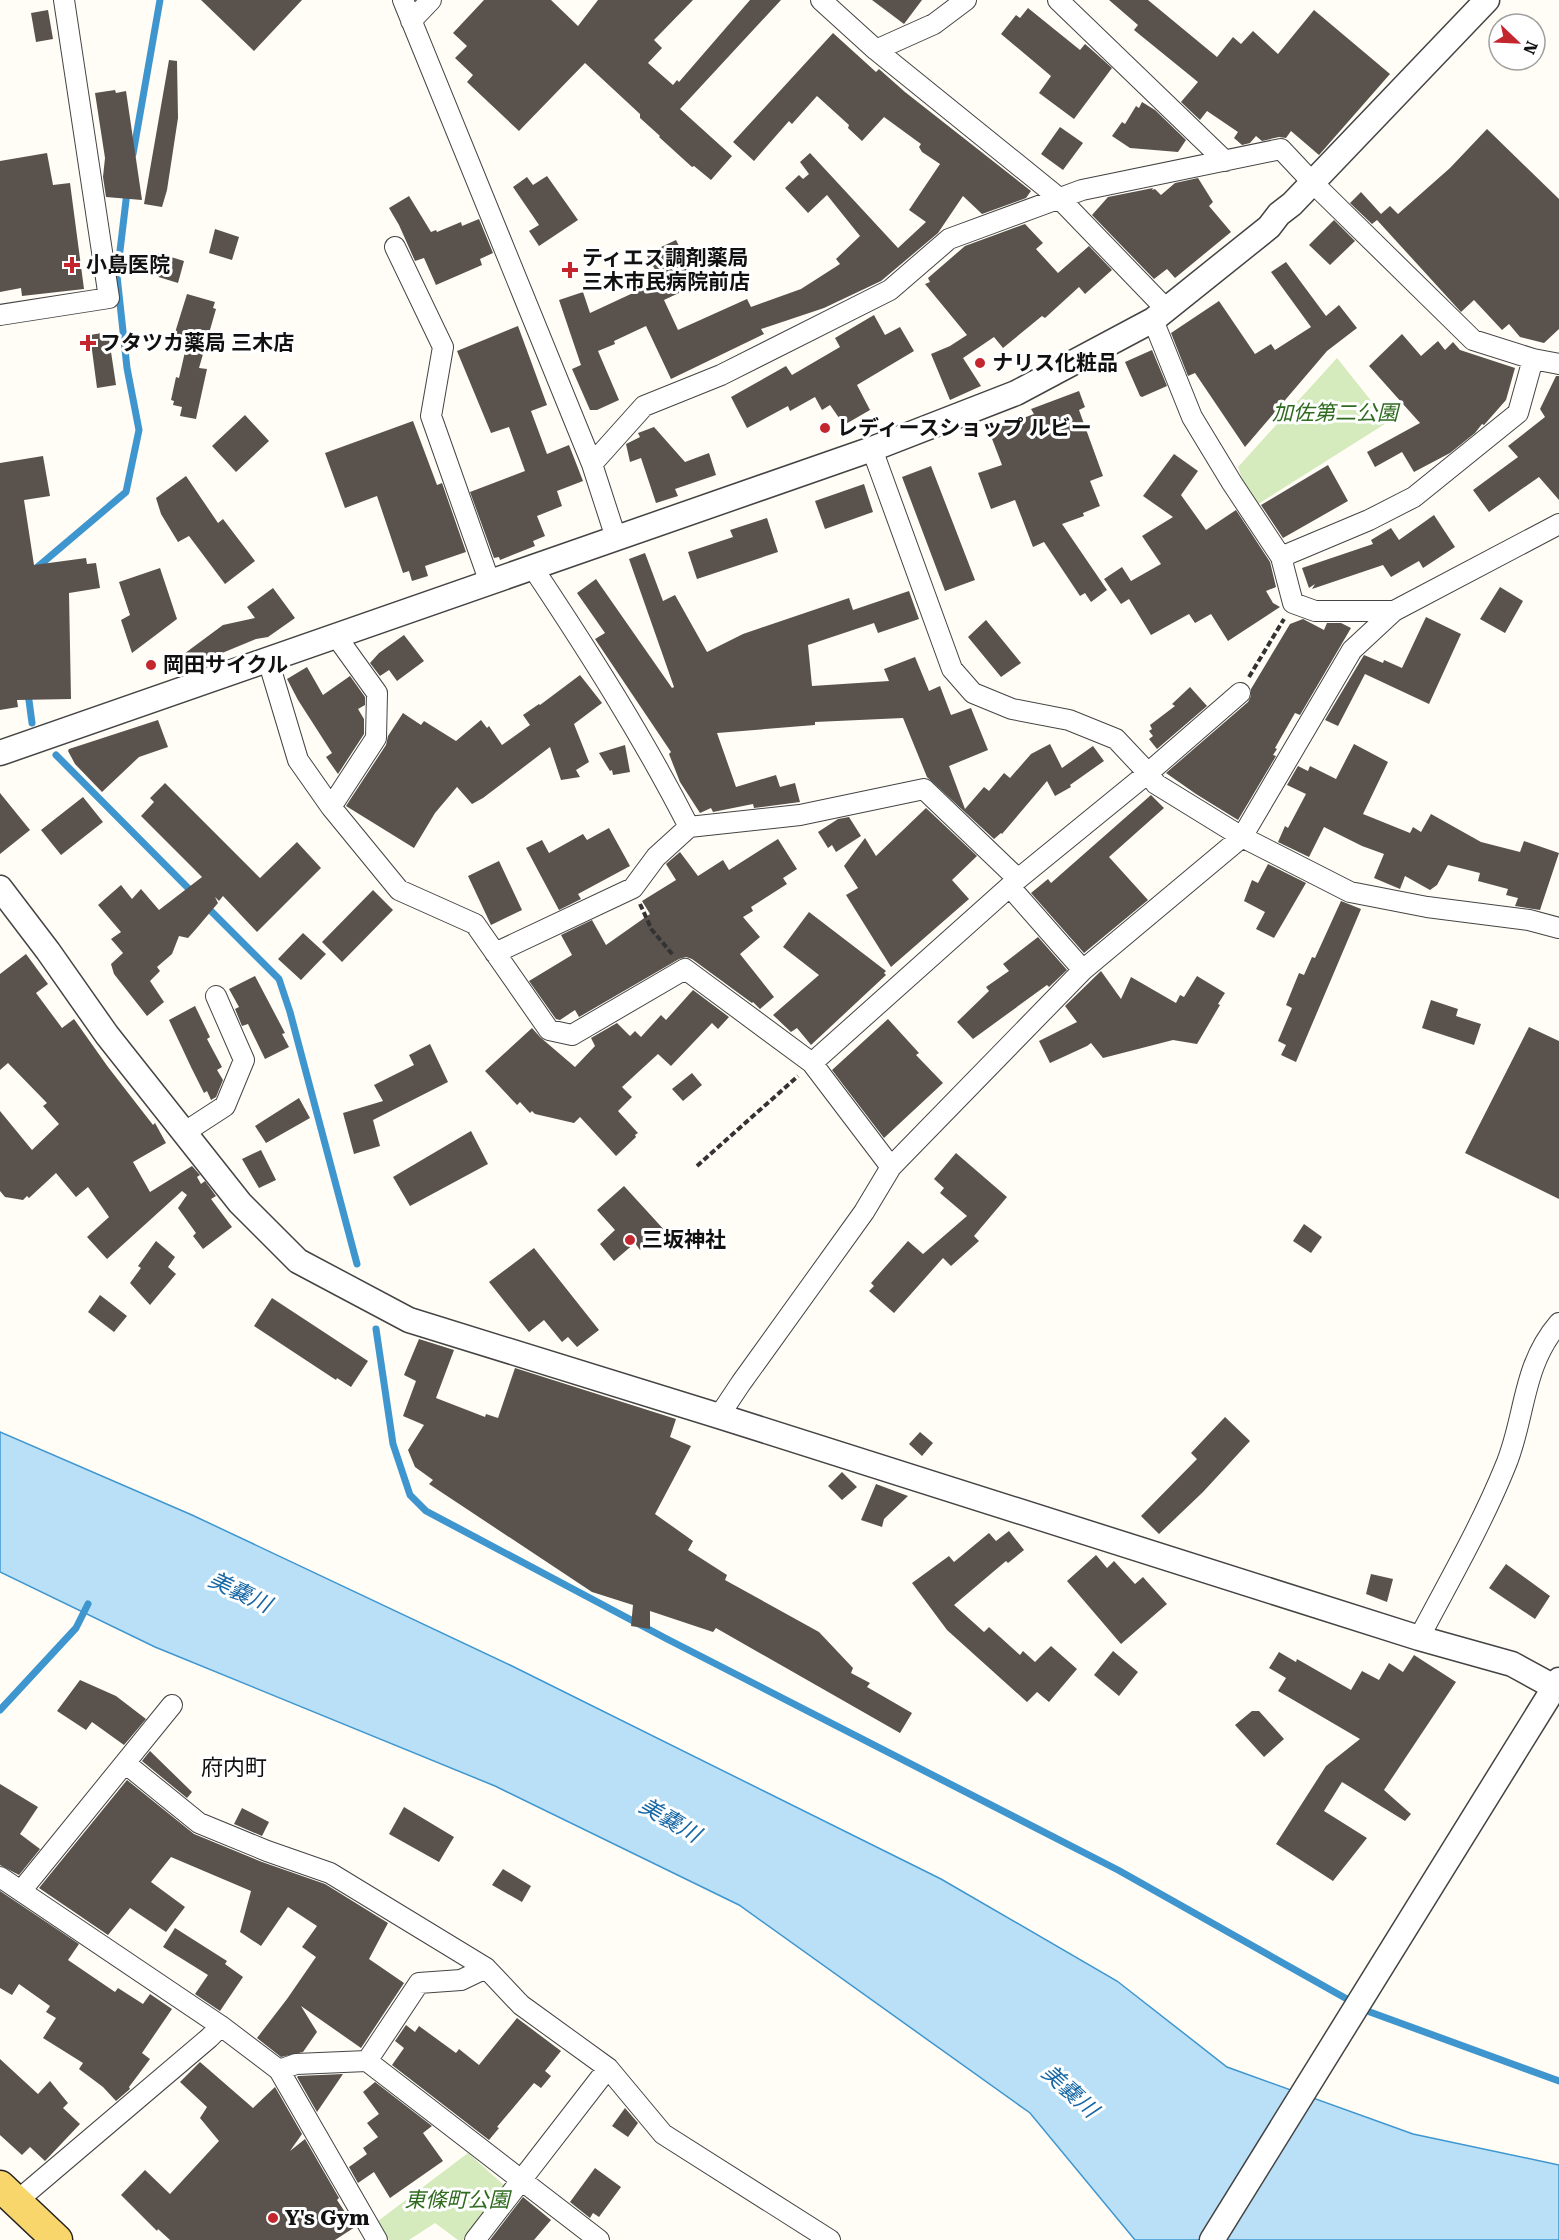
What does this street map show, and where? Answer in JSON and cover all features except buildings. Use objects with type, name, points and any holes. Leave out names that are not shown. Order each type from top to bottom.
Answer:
[{"type":"main road","points":[[9,2193],[57,2240]]},
{"type":"street","points":[[0,315],[109,298],[64,0]]},
{"type":"street","points":[[403,0],[592,464],[616,538]]},
{"type":"street","points":[[411,21],[431,0]]},
{"type":"street","points":[[821,0],[876,50],[1059,198],[1160,315],[1192,417],[1232,483],[1281,556],[1293,603],[1315,611],[1394,611]]},
{"type":"street","points":[[876,50],[934,24],[966,0]]},
{"type":"street","points":[[1058,0],[1226,161]]},
{"type":"street","points":[[0,753],[873,449],[1016,393],[1160,315],[1269,227],[1488,0]]},
{"type":"street","points":[[592,464],[644,406],[722,375],[890,290],[949,239],[1082,190],[1281,149],[1473,340],[1533,359],[1559,364]]},
{"type":"street","points":[[395,247],[443,347],[431,416],[490,583]]},
{"type":"street","points":[[1281,556],[1369,520],[1414,497],[1518,414],[1533,359]]},
{"type":"street","points":[[873,449],[952,669],[973,693],[1012,709],[1069,720],[1116,739],[1148,772],[1156,784],[1242,837],[1350,892],[1428,907],[1529,920],[1559,928]]},
{"type":"street","points":[[719,1416],[864,1212],[891,1167],[1083,970],[1242,837],[1352,650],[1394,611],[1559,524]]},
{"type":"street","points":[[533,568],[586,648],[689,827]]},
{"type":"street","points":[[331,807],[376,738],[377,727],[377,693],[336,636]]},
{"type":"street","points":[[268,660],[298,760],[331,807],[399,890],[475,924],[549,1030],[572,1035],[685,969],[812,1063],[891,1167]]},
{"type":"street","points":[[812,1063],[1014,883],[1240,693]]},
{"type":"street","points":[[495,953],[633,888],[657,857],[689,827],[800,815],[924,789],[1014,883],[1083,970]]},
{"type":"street","points":[[0,888],[107,1035],[240,1203],[298,1261],[409,1320],[1419,1638],[1512,1664],[1557,1686],[1212,2240]]},
{"type":"street","points":[[185,1132],[225,1106],[244,1060],[216,996]]},
{"type":"street","points":[[1419,1638],[1484,1514],[1507,1464],[1531,1370],[1549,1335],[1559,1323]]},
{"type":"street","points":[[21,1891],[172,1705]]},
{"type":"street","points":[[125,1763],[199,1823],[267,1851],[330,1873],[486,1968],[521,2005],[608,2068],[663,2134],[830,2240]]},
{"type":"street","points":[[0,1877],[221,2026],[279,2070],[377,2240]]},
{"type":"street","points":[[367,2061],[419,1983],[461,1980],[486,1968]]},
{"type":"street","points":[[9,2193],[209,2038],[221,2026]]},
{"type":"street","points":[[279,2070],[296,2064],[367,2061],[599,2240]]},
{"type":"street","points":[[475,2240],[608,2068]]},
{"type":"path","points":[[1240,693],[1293,603]]},
{"type":"path","points":[[633,888],[652,930],[685,969]]},
{"type":"path","points":[[697,1166],[812,1063]]},
{"type":"green space","name":"加佐第二公園","points":[[1337,358],[1388,422],[1252,508],[1238,467]]},
{"type":"green space","name":"東條町公園","points":[[468,2153],[506,2187],[463,2240],[458,2240],[435,2223],[409,2240],[389,2240],[378,2221]]},
{"type":"water","name":"美嚢川","points":[[0,1432],[192,1515],[510,1665],[941,1879],[1117,1981],[1227,2067],[1413,2134],[1559,2165],[1559,2240],[1135,2240],[1030,2113],[739,1905],[495,1786],[155,1647],[0,1572]]},
{"type":"waterway","points":[[133,154],[160,0]]},
{"type":"waterway","points":[[34,570],[126,492],[139,430],[127,368],[117,276],[127,192]]},
{"type":"waterway","points":[[28,693],[32,723]]},
{"type":"waterway","points":[[56,755],[194,894]]},
{"type":"waterway","points":[[206,906],[279,979],[290,1012],[357,1264]]},
{"type":"waterway","points":[[376,1329],[393,1444],[410,1495],[426,1511],[667,1639],[1118,1870],[1370,2012],[1559,2081]]},
{"type":"waterway","points":[[0,1710],[76,1628],[88,1604]]},
{"type":"place","name":"小島医院","points":[[72,265]]},
{"type":"place","name":"ティエス調剤薬局 三木市民病院前店","points":[[570,270]]},
{"type":"place","name":"フタツカ薬局 三木店","points":[[88,343]]},
{"type":"place","name":"ナリス化粧品","points":[[980,363]]},
{"type":"place","name":"レディースショップ ルビー","points":[[825,428]]},
{"type":"place","name":"岡田サイクル","points":[[151,665]]},
{"type":"place","name":"三坂神社","points":[[630,1240]]},
{"type":"place","name":"Y's Gym","points":[[273,2218]]},
{"type":"district","name":"府内町","points":[[234,1767]]}]
